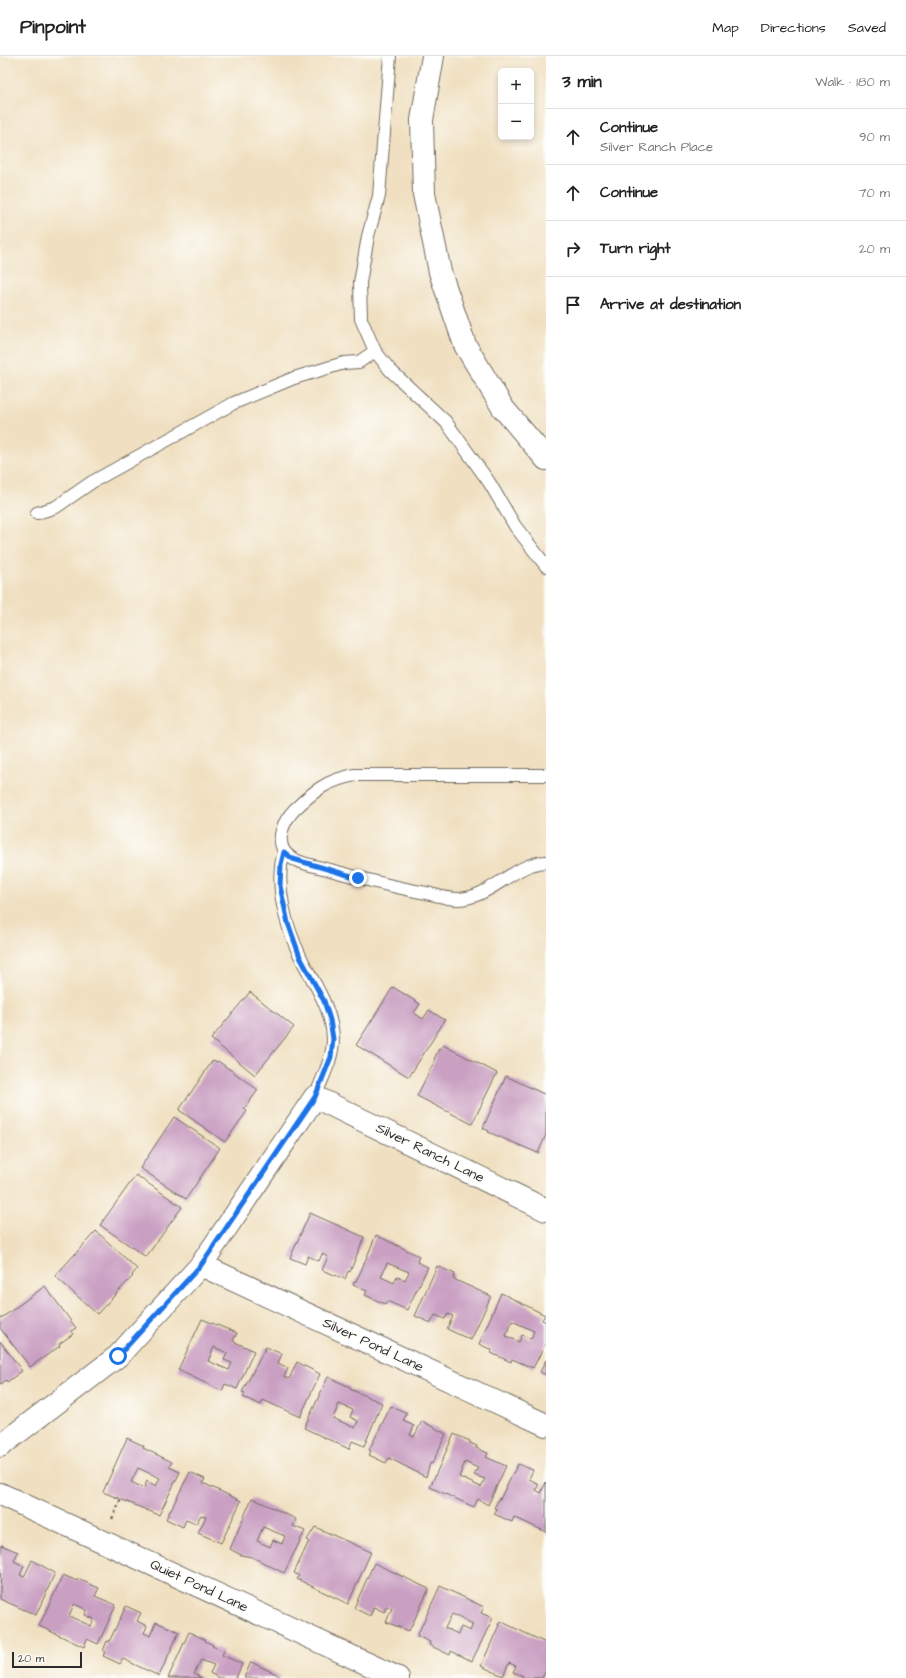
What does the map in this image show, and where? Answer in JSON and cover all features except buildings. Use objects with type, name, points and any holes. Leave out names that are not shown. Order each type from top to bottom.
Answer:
[{"type":"street","points":[[433,56],[422,120],[422,135],[424,194],[440,272],[465,345],[503,408],[546,459]]},
{"type":"street","points":[[0,1446],[118,1356],[201,1265],[315,1097]]},
{"type":"street","name":"Silver Ranch Lane","points":[[315,1097],[546,1210]]},
{"type":"street","name":"Silver Pond Lane","points":[[201,1265],[546,1425]]},
{"type":"street","name":"Quiet Pond Lane","points":[[0,1494],[398,1678]]},
{"type":"lane","points":[[390,56],[379,196],[368,236],[360,283],[361,319],[375,350],[390,370],[446,422],[489,482],[514,526],[546,566]]},
{"type":"lane","points":[[37,513],[56,507],[92,482],[234,404],[294,378],[344,363],[359,362],[375,350]]},
{"type":"lane","points":[[546,775],[355,774],[336,778],[321,787],[292,812],[282,826],[280,841],[284,852],[293,859],[350,876],[416,892],[458,899],[478,894],[499,884],[519,871],[541,862],[546,862]]},
{"type":"lane","points":[[284,852],[281,864],[280,886],[288,923],[300,957],[324,1001],[330,1020],[333,1039],[331,1057],[315,1097]]},
{"type":"path","points":[[112,1519],[121,1499]]},
{"type":"route","points":[[118,1356],[201,1265],[315,1097],[331,1057],[333,1039],[330,1020],[324,1001],[300,957],[288,923],[280,886],[281,864],[284,852],[293,859],[358,878]]}]
